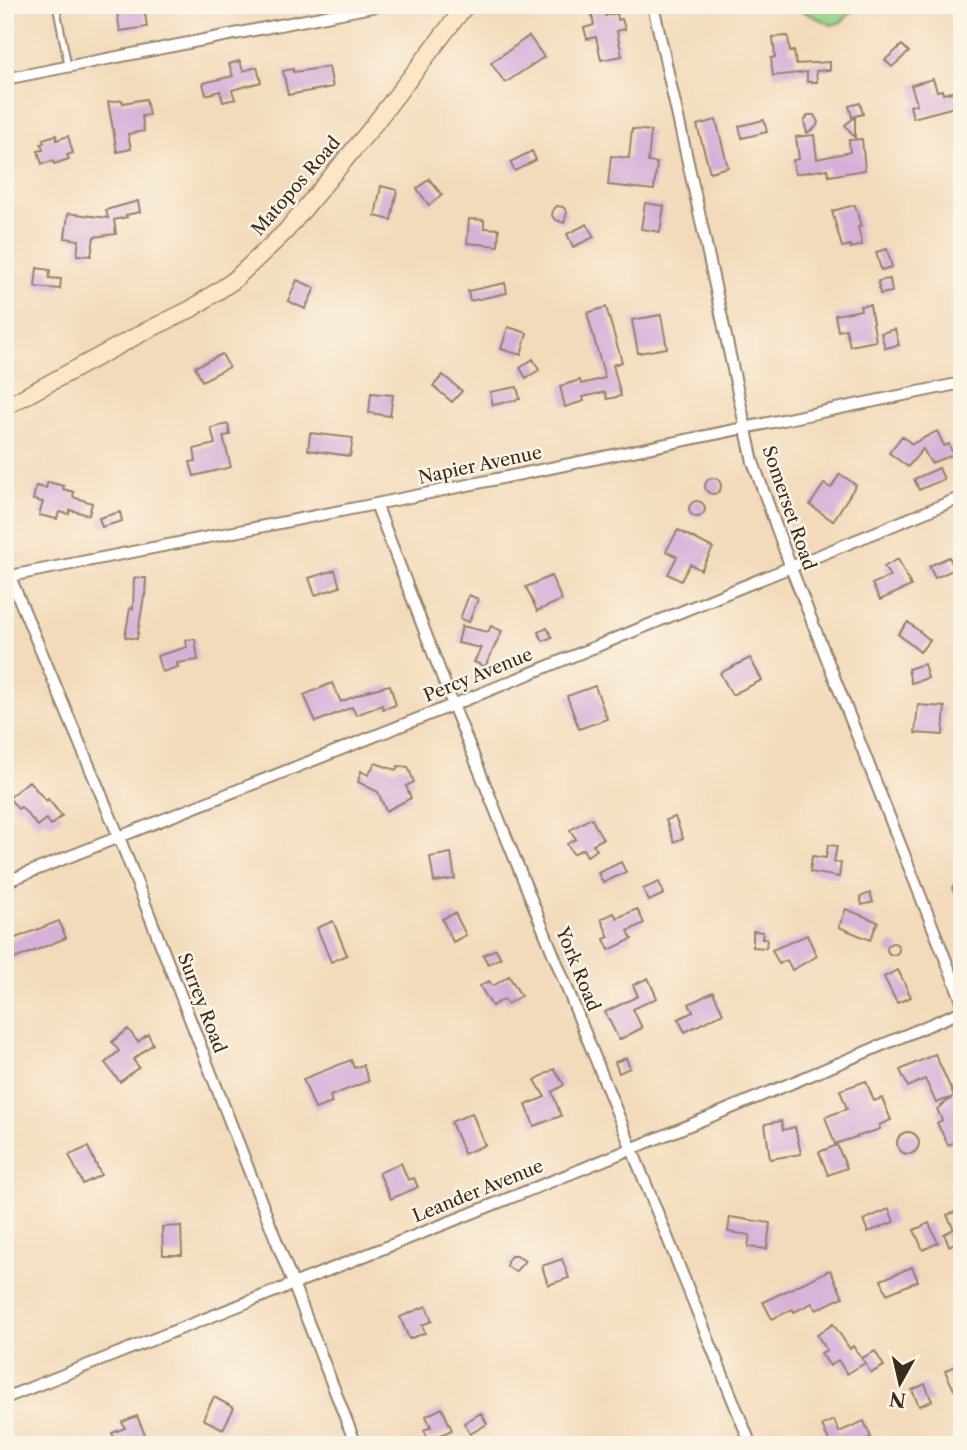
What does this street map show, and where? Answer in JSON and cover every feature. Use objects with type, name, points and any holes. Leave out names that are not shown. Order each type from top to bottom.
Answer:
[{"type":"main road","name":"Matopos Road","points":[[5,407],[191,309],[233,281],[285,232],[369,131],[466,5]]},
{"type":"street","points":[[5,79],[382,5]]},
{"type":"street","name":"Somerset Road","points":[[653,5],[753,462],[791,568],[962,1001]]},
{"type":"street","name":"Napier Avenue","points":[[7,577],[376,505],[962,383]]},
{"type":"street","name":"Percy Avenue","points":[[5,882],[453,705],[962,496]]},
{"type":"street","name":"York Road","points":[[376,505],[453,705],[751,1445]]},
{"type":"street","name":"Surrey Road","points":[[7,577],[119,837],[356,1445]]},
{"type":"street","name":"Leander Avenue","points":[[5,1398],[631,1149],[962,1011]]},
{"type":"lane","points":[[56,5],[68,66]]},
{"type":"green space","points":[[789,5],[859,5],[841,22],[832,25]]},
{"type":"building","points":[[144,7],[147,27],[120,31],[117,12]]},
{"type":"building","points":[[604,8],[605,16],[617,13],[618,20],[622,19],[625,29],[617,31],[622,56],[601,60],[596,37],[587,39],[584,28],[594,25],[591,11]]},
{"type":"building","points":[[529,36],[544,57],[505,83],[491,63]]},
{"type":"building","points":[[788,36],[790,52],[794,51],[796,64],[830,62],[830,70],[816,71],[817,82],[807,82],[807,72],[773,76],[773,37]]},
{"type":"building","points":[[902,45],[909,52],[892,67],[885,60]]},
{"type":"building","points":[[240,61],[243,71],[257,67],[261,82],[232,90],[235,99],[223,102],[220,91],[206,95],[203,83],[233,76],[229,64]]},
{"type":"building","points":[[329,67],[333,87],[288,95],[283,71]]},
{"type":"building","points":[[933,79],[937,91],[942,90],[943,94],[962,90],[962,105],[913,118],[910,106],[917,104],[911,85]]},
{"type":"building","points":[[146,99],[149,115],[142,116],[144,131],[128,134],[131,149],[117,152],[108,102],[122,100],[123,103]]},
{"type":"building","points":[[860,103],[863,114],[852,117],[849,106]]},
{"type":"building","points":[[808,115],[814,115],[818,122],[816,127],[807,133],[804,122]]},
{"type":"building","points":[[855,117],[855,138],[845,125]]},
{"type":"building","points":[[716,120],[728,167],[710,172],[697,125]]},
{"type":"building","points":[[764,120],[767,132],[742,138],[739,126]]},
{"type":"building","points":[[632,129],[651,131],[648,162],[657,163],[654,190],[608,185],[611,156],[629,158]]},
{"type":"building","points":[[56,135],[57,140],[68,136],[73,153],[67,155],[69,159],[54,164],[53,161],[42,164],[38,151],[43,150],[43,139]]},
{"type":"building","points":[[814,135],[817,159],[850,152],[849,140],[862,139],[865,170],[829,176],[827,169],[795,174],[793,160],[799,159],[796,137]]},
{"type":"building","points":[[532,151],[536,160],[515,171],[510,162]]},
{"type":"building","points":[[429,179],[442,195],[429,205],[417,189]]},
{"type":"building","points":[[381,186],[397,190],[391,220],[375,216]]},
{"type":"building","points":[[138,201],[140,212],[114,220],[116,234],[94,237],[91,256],[77,255],[79,240],[65,238],[68,213],[108,218],[106,210]]},
{"type":"building","points":[[645,203],[664,206],[660,232],[641,229]]},
{"type":"building","points":[[855,205],[861,226],[858,227],[862,245],[842,247],[832,211]]},
{"type":"building","points":[[557,206],[563,207],[567,212],[564,223],[552,216]]},
{"type":"building","points":[[469,219],[484,220],[484,228],[499,229],[498,246],[467,243]]},
{"type":"building","points":[[587,224],[594,237],[573,247],[567,234]]},
{"type":"building","points":[[887,249],[892,267],[881,270],[876,252]]},
{"type":"building","points":[[37,268],[50,270],[49,278],[61,279],[60,289],[35,287]]},
{"type":"building","points":[[890,279],[892,292],[880,294],[878,281]]},
{"type":"building","points":[[297,280],[315,288],[305,309],[288,301]]},
{"type":"building","points":[[505,283],[507,293],[470,301],[468,291]]},
{"type":"building","points":[[870,305],[876,341],[850,346],[846,329],[838,331],[835,315],[861,310],[860,306]]},
{"type":"building","points":[[606,307],[622,362],[613,365],[621,396],[607,399],[605,392],[583,397],[584,401],[565,407],[560,386],[580,380],[581,384],[605,378],[587,313]]},
{"type":"building","points":[[661,315],[667,348],[638,353],[632,320]]},
{"type":"building","points":[[508,327],[527,333],[521,355],[501,349]]},
{"type":"building","points":[[895,329],[899,345],[885,348],[881,333]]},
{"type":"building","points":[[222,354],[229,367],[202,381],[195,367]]},
{"type":"building","points":[[533,359],[539,370],[526,378],[520,368]]},
{"type":"building","points":[[443,375],[462,391],[452,402],[433,386]]},
{"type":"building","points":[[517,387],[520,399],[493,405],[490,392]]},
{"type":"building","points":[[371,393],[393,395],[390,416],[369,413]]},
{"type":"building","points":[[228,424],[230,435],[223,436],[231,467],[194,476],[190,462],[196,461],[194,449],[215,444],[211,428]]},
{"type":"building","points":[[937,431],[944,446],[949,444],[953,455],[931,463],[923,449],[908,467],[889,453],[902,436],[912,444]]},
{"type":"building","points":[[310,433],[353,438],[350,456],[308,450]]},
{"type":"building","points":[[939,468],[944,479],[919,490],[914,479]]},
{"type":"building","points":[[840,474],[856,485],[833,521],[810,505],[824,484],[831,488]]},
{"type":"building","points":[[713,478],[719,480],[719,492],[713,494],[707,492],[705,486],[707,480]]},
{"type":"building","points":[[48,482],[64,486],[63,489],[74,492],[73,497],[92,503],[89,515],[70,510],[69,514],[59,512],[57,519],[39,515],[43,502],[33,500],[36,486],[46,488]]},
{"type":"building","points":[[697,501],[703,503],[703,515],[697,517],[691,515],[689,509],[691,503]]},
{"type":"building","points":[[120,512],[122,521],[102,527],[99,518]]},
{"type":"building","points":[[678,530],[713,548],[701,570],[690,564],[681,581],[668,574],[677,557],[666,551]]},
{"type":"building","points":[[949,557],[955,569],[935,578],[929,566]]},
{"type":"building","points":[[898,559],[911,586],[880,600],[872,584],[890,576],[884,567]]},
{"type":"building","points":[[335,570],[340,587],[315,595],[309,578]]},
{"type":"building","points":[[551,576],[562,600],[537,611],[526,587]]},
{"type":"building","points":[[134,578],[146,578],[137,639],[125,637],[130,608],[133,609]]},
{"type":"building","points":[[469,595],[478,599],[469,622],[460,619]]},
{"type":"building","points":[[908,622],[930,640],[920,652],[898,634]]},
{"type":"building","points":[[462,626],[488,632],[491,626],[502,631],[485,667],[474,662],[481,648],[458,643]]},
{"type":"building","points":[[547,628],[552,637],[543,641],[538,632]]},
{"type":"building","points":[[195,639],[198,660],[177,663],[178,667],[162,672],[157,656],[187,647],[186,640]]},
{"type":"building","points":[[750,658],[762,680],[732,695],[720,673]]},
{"type":"building","points":[[924,664],[928,678],[911,683],[908,669]]},
{"type":"building","points":[[332,683],[341,702],[390,685],[396,705],[383,709],[382,705],[356,715],[352,707],[316,722],[304,695]]},
{"type":"building","points":[[595,686],[607,719],[579,729],[567,696]]},
{"type":"building","points":[[918,705],[945,707],[943,735],[915,733]]},
{"type":"building","points":[[375,763],[396,770],[398,766],[408,767],[414,782],[406,786],[411,798],[386,811],[378,792],[358,782],[361,771],[368,775]]},
{"type":"building","points":[[29,781],[62,816],[51,825],[46,819],[38,826],[9,798]]},
{"type":"building","points":[[675,817],[683,838],[674,842],[666,820]]},
{"type":"building","points":[[591,818],[603,839],[593,844],[597,850],[587,856],[583,849],[573,854],[567,844],[576,839],[570,830]]},
{"type":"building","points":[[828,845],[837,846],[834,862],[841,863],[839,877],[810,872],[812,856],[826,858]]},
{"type":"building","points":[[451,853],[455,879],[434,882],[430,857]]},
{"type":"building","points":[[621,862],[626,872],[603,883],[598,873]]},
{"type":"building","points":[[962,876],[962,907],[952,888]]},
{"type":"building","points":[[659,882],[664,894],[649,901],[643,889]]},
{"type":"building","points":[[870,893],[873,902],[862,905],[860,897]]},
{"type":"building","points":[[637,909],[644,923],[628,931],[632,939],[609,950],[604,939],[609,937],[601,919],[614,913],[617,918]]},
{"type":"building","points":[[846,909],[878,922],[870,940],[839,927]]},
{"type":"building","points":[[455,913],[466,935],[453,942],[442,919]]},
{"type":"building","points":[[59,921],[66,938],[12,960],[5,942]]},
{"type":"building","points":[[333,921],[347,955],[331,962],[317,928]]},
{"type":"building","points":[[753,931],[763,932],[762,939],[767,939],[766,948],[753,947]]},
{"type":"building","points":[[807,935],[817,956],[792,970],[787,960],[779,964],[772,950]]},
{"type":"building","points":[[893,943],[899,949],[893,955],[887,949]]},
{"type":"building","points":[[496,949],[501,958],[488,964],[483,955]]},
{"type":"building","points":[[898,970],[911,997],[897,1003],[884,977]]},
{"type":"building","points":[[509,976],[521,996],[507,1004],[504,999],[492,1006],[480,986],[489,981],[493,986]]},
{"type":"building","points":[[648,978],[657,998],[633,1009],[642,1028],[619,1040],[605,1012],[638,996],[633,985]]},
{"type":"building","points":[[713,992],[723,1013],[685,1032],[678,1019],[693,1012],[689,1004]]},
{"type":"building","points":[[128,1029],[138,1042],[148,1034],[153,1044],[133,1060],[139,1067],[120,1082],[105,1063],[119,1051],[112,1042]]},
{"type":"building","points":[[935,1054],[962,1113],[962,1139],[948,1145],[937,1123],[942,1120],[937,1109],[953,1097],[936,1103],[925,1079],[908,1087],[900,1070]]},
{"type":"building","points":[[626,1058],[630,1068],[619,1073],[615,1062]]},
{"type":"building","points":[[351,1060],[354,1068],[363,1065],[369,1081],[330,1096],[332,1103],[315,1109],[303,1079]]},
{"type":"building","points":[[554,1069],[564,1085],[552,1092],[561,1116],[534,1126],[526,1105],[545,1097],[535,1080]]},
{"type":"building","points":[[866,1081],[874,1101],[882,1098],[891,1120],[879,1125],[880,1129],[835,1144],[825,1117],[847,1109],[840,1090]]},
{"type":"building","points":[[472,1113],[485,1145],[464,1154],[451,1122]]},
{"type":"building","points":[[781,1121],[783,1130],[795,1127],[801,1154],[770,1159],[765,1124]]},
{"type":"building","points":[[908,1132],[916,1135],[919,1143],[916,1151],[908,1154],[900,1151],[897,1143],[900,1135]]},
{"type":"building","points":[[837,1145],[847,1168],[828,1175],[819,1152]]},
{"type":"building","points":[[88,1147],[101,1175],[83,1184],[69,1155]]},
{"type":"building","points":[[401,1163],[408,1180],[414,1178],[418,1187],[391,1199],[379,1173]]},
{"type":"building","points":[[889,1209],[894,1222],[868,1232],[863,1220]]},
{"type":"building","points":[[962,1209],[962,1246],[959,1241],[949,1246],[944,1234],[954,1229],[947,1215]]},
{"type":"building","points":[[730,1217],[770,1223],[767,1249],[748,1247],[750,1235],[728,1232]]},
{"type":"building","points":[[929,1223],[938,1243],[923,1250],[914,1230]]},
{"type":"building","points":[[181,1226],[182,1255],[163,1255],[162,1227]]},
{"type":"building","points":[[511,1256],[525,1261],[515,1272],[507,1266]]},
{"type":"building","points":[[562,1259],[569,1278],[548,1285],[542,1266]]},
{"type":"building","points":[[912,1267],[918,1281],[887,1294],[881,1280]]},
{"type":"building","points":[[830,1270],[843,1297],[816,1310],[812,1303],[772,1319],[763,1302]]},
{"type":"building","points":[[426,1306],[432,1321],[422,1325],[425,1333],[409,1339],[400,1317]]},
{"type":"building","points":[[833,1324],[850,1349],[853,1346],[865,1363],[847,1374],[838,1360],[830,1366],[821,1353],[827,1350],[817,1335]]},
{"type":"building","points":[[875,1351],[884,1366],[871,1373],[862,1358]]},
{"type":"building","points":[[962,1363],[962,1386],[954,1390],[945,1371]]},
{"type":"building","points":[[925,1384],[932,1401],[919,1406],[912,1390]]},
{"type":"building","points":[[214,1397],[234,1408],[223,1429],[203,1419]]},
{"type":"building","points":[[442,1408],[452,1430],[429,1440],[424,1430],[431,1427],[426,1416]]},
{"type":"building","points":[[481,1413],[487,1424],[470,1434],[464,1423]]},
{"type":"building","points":[[137,1416],[146,1437],[127,1445],[117,1445],[112,1433],[125,1428],[122,1422]]},
{"type":"building","points":[[834,1420],[839,1432],[864,1421],[871,1437],[855,1445],[831,1445],[822,1425]]}]
